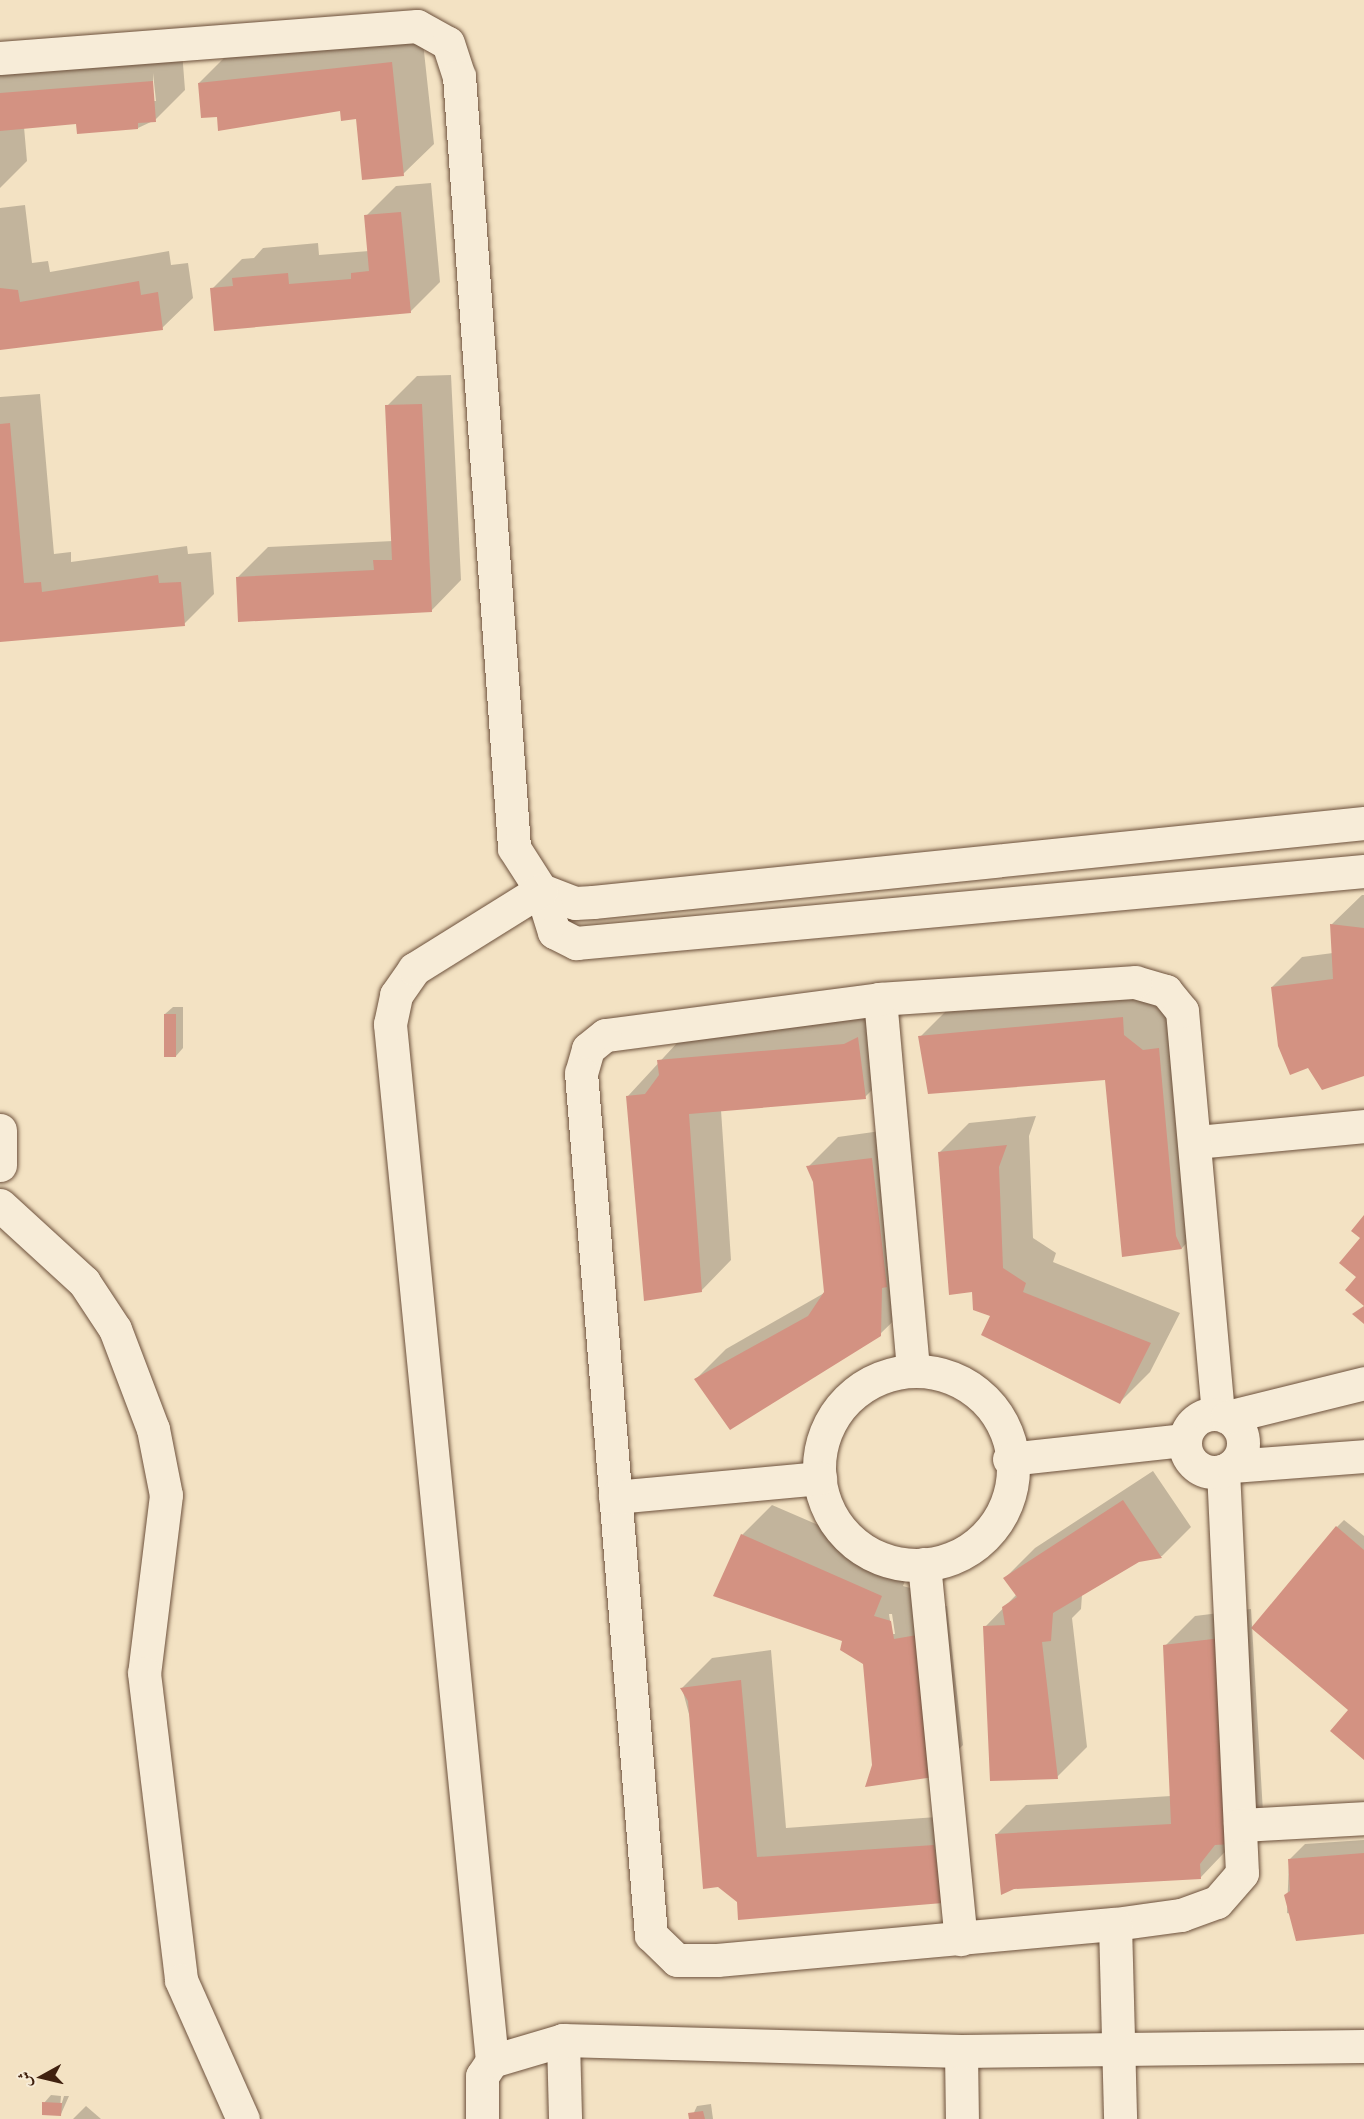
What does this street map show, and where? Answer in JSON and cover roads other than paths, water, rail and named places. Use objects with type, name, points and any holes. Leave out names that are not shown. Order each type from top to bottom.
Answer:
[{"type":"street","points":[[0,58],[417,26],[448,43],[459,76],[514,848],[541,890],[554,932],[576,943],[1364,871]]},
{"type":"street","points":[[541,890],[575,903],[593,902],[1364,823]]},
{"type":"street","points":[[482,2119],[483,2076],[492,2061],[390,1024],[396,995],[414,969],[541,890]]},
{"type":"street","points":[[1135,982],[1166,991],[1182,1011],[1196,1142],[1223,1415],[1243,1440],[1228,1468],[1242,1873],[1217,1902],[1181,1915],[961,1939],[677,1960],[651,1935],[581,1073],[588,1049],[605,1035],[880,999],[1135,982]]},
{"type":"street","points":[[880,999],[913,1370]]},
{"type":"street","points":[[1196,1142],[1364,1126]]},
{"type":"street","points":[[0,1130],[0,1166]]},
{"type":"street","points":[[0,1204],[84,1282],[116,1329],[153,1429],[166,1495],[144,1673],[181,1980],[243,2119]]},
{"type":"street","points":[[913,1370],[937,1372],[966,1383],[990,1402],[1006,1428],[1009,1459],[1012,1492],[998,1523],[974,1547],[924,1564],[877,1557],[849,1538],[829,1511],[820,1478],[821,1448],[832,1419],[851,1395],[877,1378],[913,1370]]},
{"type":"street","points":[[1185,1440],[1200,1417],[1223,1415],[1364,1383]]},
{"type":"street","points":[[1009,1459],[1185,1440]]},
{"type":"street","points":[[1185,1440],[1196,1466],[1228,1468],[1364,1456]]},
{"type":"street","points":[[615,1497],[820,1478]]},
{"type":"street","points":[[924,1564],[961,1939]]},
{"type":"street","points":[[1240,1825],[1364,1818]]},
{"type":"street","points":[[1115,1924],[1120,2119]]},
{"type":"street","points":[[492,2061],[563,2040],[961,2051],[1364,2046]]},
{"type":"street","points":[[563,2040],[565,2119]]},
{"type":"street","points":[[961,2051],[962,2119]]}]
